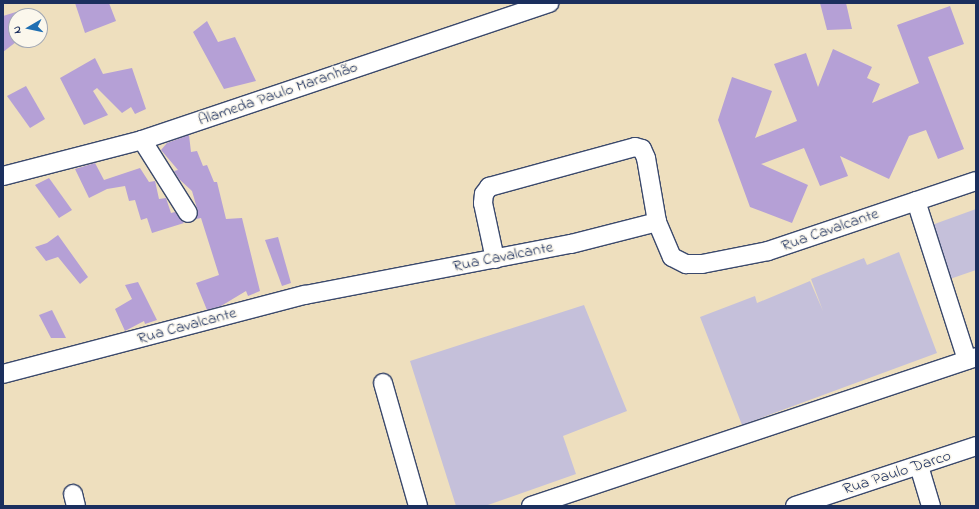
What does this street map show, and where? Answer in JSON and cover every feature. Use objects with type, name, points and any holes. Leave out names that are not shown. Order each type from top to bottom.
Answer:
[{"type":"street","name":"Alameda Paulo Maranhão","points":[[3,176],[142,140],[550,3]]},
{"type":"street","points":[[142,140],[188,213]]},
{"type":"street","points":[[495,259],[483,203],[484,194],[489,187],[635,147],[642,149],[646,158],[657,222]]},
{"type":"street","name":"Rua Cavalcante","points":[[3,374],[304,295],[495,259],[657,222],[672,257],[686,264],[702,264],[768,251],[976,181]]},
{"type":"street","points":[[532,506],[971,358],[916,201]]},
{"type":"street","points":[[383,384],[418,506]]},
{"type":"street","name":"Rua Paulo Darco","points":[[795,506],[976,446]]},
{"type":"street","points":[[919,466],[931,506]]},
{"type":"shaded area","points":[[976,209],[976,270],[947,280],[929,226]]},
{"type":"shaded area","points":[[899,252],[937,353],[742,425],[700,317],[755,296],[757,303],[810,281],[823,311],[811,279],[864,258],[867,265]]},
{"type":"shaded area","points":[[584,305],[627,411],[563,436],[576,474],[485,506],[456,506],[410,361]]},
{"type":"building","points":[[75,3],[109,3],[116,21],[85,33]]},
{"type":"building","points":[[820,3],[846,3],[852,29],[827,30]]},
{"type":"building","points":[[950,6],[964,44],[928,57],[964,149],[938,159],[926,130],[909,136],[889,179],[840,156],[848,176],[820,186],[804,148],[761,164],[808,185],[792,223],[750,207],[718,120],[732,77],[772,91],[755,138],[797,121],[774,64],[806,53],[818,87],[833,49],[872,67],[867,78],[880,84],[872,103],[919,83],[897,25]]},
{"type":"building","points":[[8,14],[8,48],[3,52],[3,16]]},
{"type":"building","points":[[207,21],[218,42],[235,37],[256,81],[224,89],[193,32]]},
{"type":"building","points":[[95,58],[103,74],[132,68],[146,109],[135,114],[131,107],[122,113],[97,88],[93,91],[108,115],[84,125],[60,78]]},
{"type":"building","points":[[26,86],[45,119],[30,128],[7,96]]},
{"type":"building","points":[[189,135],[191,152],[197,151],[203,166],[207,165],[214,182],[217,182],[226,219],[242,218],[260,291],[248,296],[246,291],[221,306],[207,310],[196,283],[219,275],[201,218],[196,219],[198,212],[192,191],[179,179],[174,171],[178,170],[161,150],[167,143]]},
{"type":"building","points":[[95,163],[104,180],[140,168],[149,182],[155,181],[159,199],[166,198],[171,213],[175,212],[184,223],[152,233],[147,218],[141,220],[135,200],[129,201],[125,186],[107,189],[89,198],[75,169]]},
{"type":"building","points":[[49,178],[72,210],[59,218],[35,185]]},
{"type":"building","points":[[58,235],[88,277],[80,284],[58,257],[46,261],[35,247],[47,243]]},
{"type":"building","points":[[278,237],[291,283],[282,286],[265,240]]},
{"type":"building","points":[[138,282],[157,320],[145,324],[144,321],[125,331],[115,309],[132,299],[125,285]]},
{"type":"building","points":[[52,310],[66,338],[51,338],[39,315]]}]
